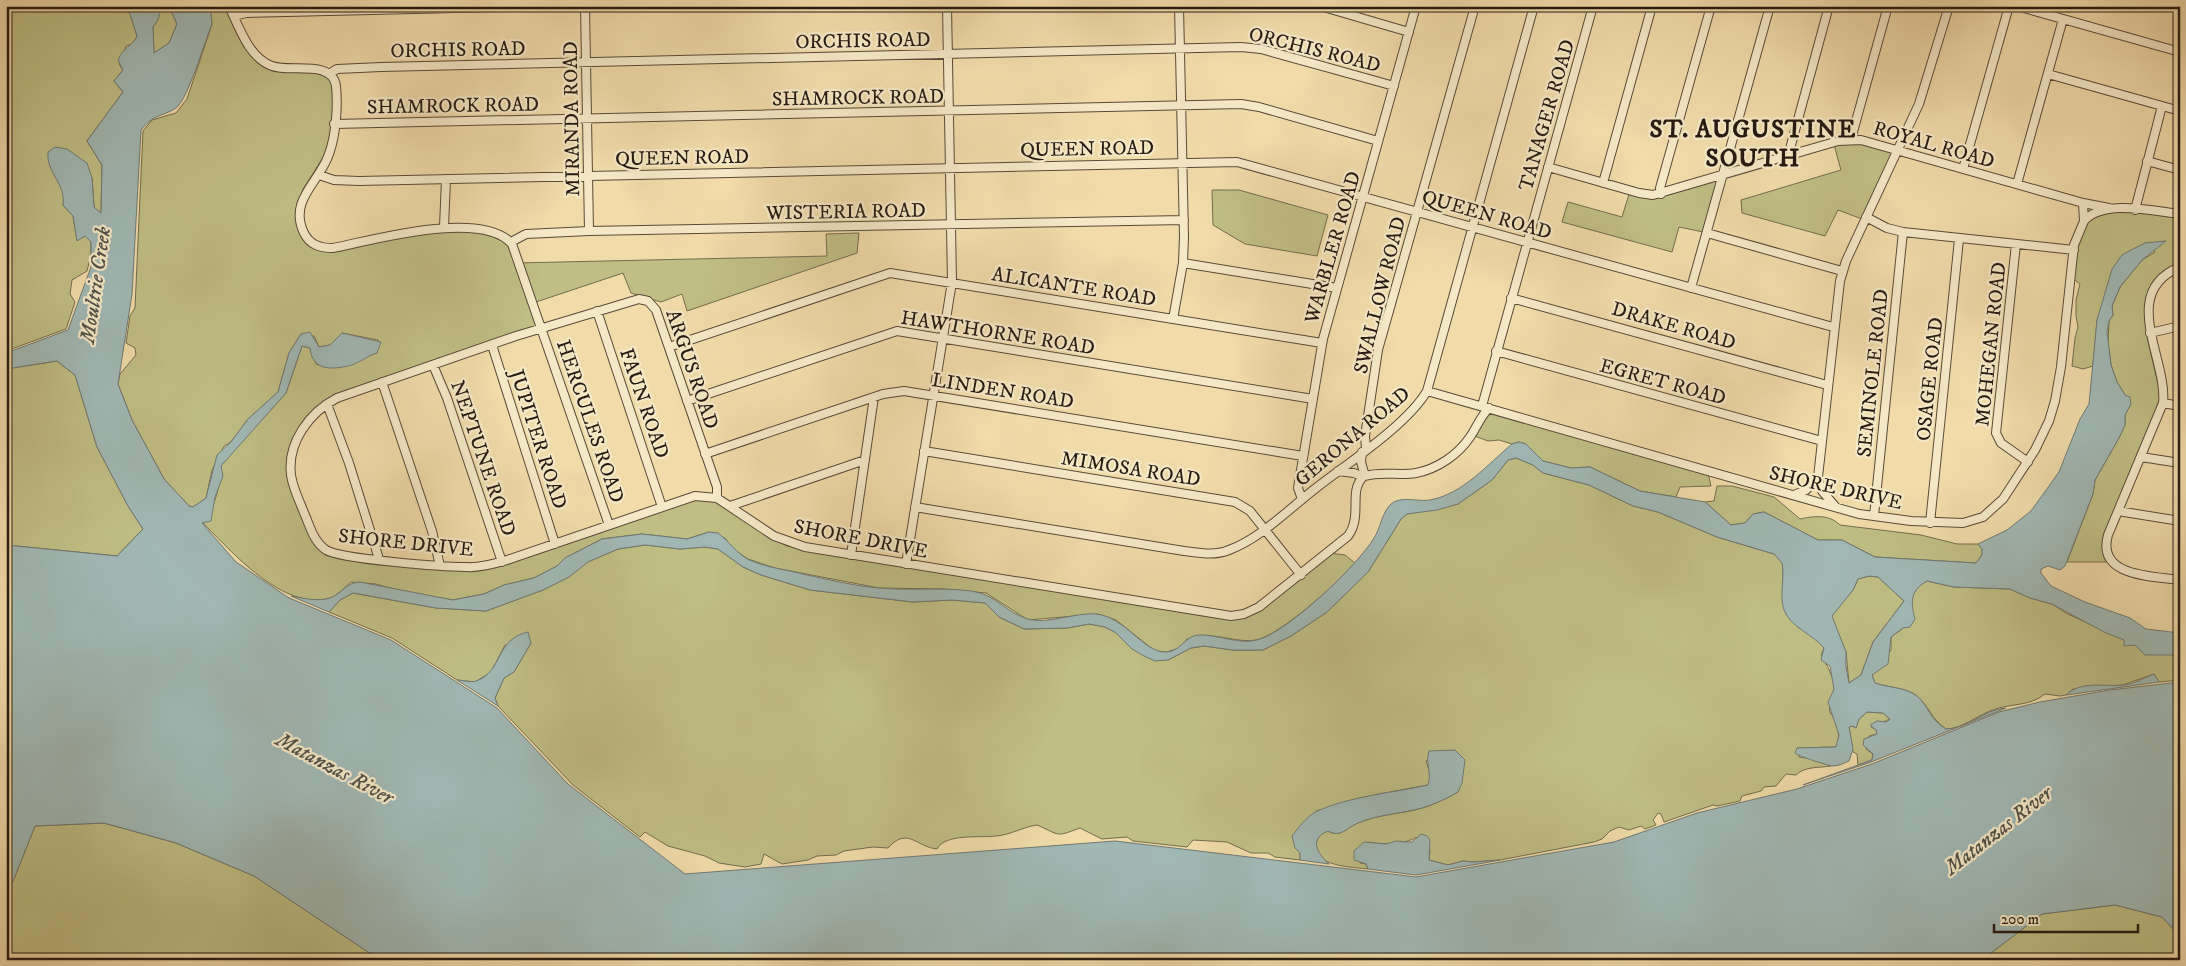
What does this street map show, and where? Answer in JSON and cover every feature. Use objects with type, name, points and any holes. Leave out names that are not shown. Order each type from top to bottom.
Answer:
[{"type":"street","points":[[228,6],[254,54],[264,62],[280,69],[321,70],[330,74],[336,87],[334,124],[329,155],[319,175],[305,193],[300,214],[306,236],[317,246],[333,248],[422,229],[444,227],[495,233],[511,242],[542,329]]},
{"type":"street","points":[[234,16],[246,13],[540,6]]},
{"type":"street","name":"MIRANDA ROAD","points":[[585,6],[589,231]]},
{"type":"street","points":[[906,564],[952,282],[948,6]]},
{"type":"street","name":"ALICANTE ROAD","points":[[668,346],[876,276],[890,273],[1173,319],[1184,263],[1179,6]]},
{"type":"street","points":[[1320,6],[1409,32]]},
{"type":"street","name":"WARBLER ROAD","points":[[1302,500],[1298,491],[1322,343],[1416,6]]},
{"type":"street","name":"SWALLOW ROAD","points":[[1475,6],[1378,350],[1361,462],[1365,476],[1413,474],[1438,466],[1464,445],[1485,407]]},
{"type":"street","name":"GERONA ROAD","points":[[916,507],[1207,554],[1234,548],[1264,528],[1413,412],[1428,391],[1534,6]]},
{"type":"street","name":"TANAGER ROAD","points":[[1485,407],[1496,351],[1593,6]]},
{"type":"street","points":[[1603,183],[1652,6]]},
{"type":"street","points":[[1660,194],[1660,188],[1711,6]]},
{"type":"street","points":[[1691,288],[1770,6]]},
{"type":"street","points":[[1788,156],[1829,6]]},
{"type":"street","points":[[1851,139],[1888,6]]},
{"type":"street","points":[[1837,507],[1822,491],[1818,477],[1827,385],[1842,271],[1927,82],[1949,6]]},
{"type":"street","points":[[1963,169],[2009,6]]},
{"type":"street","points":[[2017,6],[2180,52]]},
{"type":"street","points":[[2017,184],[2063,19]]},
{"type":"street","name":"ORCHIS ROAD","points":[[330,74],[341,68],[1241,47],[1261,49],[1394,86]]},
{"type":"street","points":[[2048,74],[2180,111]]},
{"type":"street","name":"SHAMROCK ROAD","points":[[334,124],[1251,105],[1378,141]]},
{"type":"street","points":[[2135,210],[2162,106]]},
{"type":"street","name":"ROYAL ROAD","points":[[1548,167],[1639,193],[1660,194],[1838,141],[1851,139],[1866,141],[2083,203],[2109,208]]},
{"type":"street","points":[[2147,161],[2180,170]]},
{"type":"street","name":"QUEEN ROAD","points":[[319,175],[342,180],[446,179],[951,167],[1247,163],[1834,327]]},
{"type":"street","points":[[444,227],[446,179]]},
{"type":"street","name":"SHORE DRIVE","points":[[1428,391],[1837,507],[1874,516],[1930,522],[1963,523],[1988,514],[2003,499],[2028,462],[2049,421],[2055,401],[2061,367],[2076,236],[2084,221],[2083,203]]},
{"type":"street","points":[[2084,221],[2097,211],[2109,208],[2180,214]]},
{"type":"street","points":[[1866,217],[1887,228],[1903,232],[2074,250]]},
{"type":"street","name":"WISTERIA ROAD","points":[[511,242],[526,234],[589,231],[1184,220]]},
{"type":"street","name":"SEMINOLE ROAD","points":[[1874,516],[1903,232]]},
{"type":"street","points":[[1707,233],[1842,271]]},
{"type":"street","name":"OSAGE ROAD","points":[[1930,522],[1959,239]]},
{"type":"street","name":"MOHEGAN ROAD","points":[[2016,244],[1996,433],[2002,443],[2028,462]]},
{"type":"street","points":[[1184,263],[1337,288]]},
{"type":"street","points":[[2180,267],[2162,278],[2154,291],[2148,307],[2150,333],[2163,384],[2163,404],[2106,540],[2106,552],[2111,561],[2119,568],[2131,572],[2180,580]]},
{"type":"street","name":"ARGUS ROAD","points":[[542,329],[639,298],[648,301],[656,310],[717,487],[716,498]]},
{"type":"street","name":"DRAKE ROAD","points":[[1511,298],[1827,385]]},
{"type":"street","name":"FAUN ROAD","points":[[597,311],[662,507]]},
{"type":"street","points":[[1173,319],[1322,343]]},
{"type":"street","points":[[2150,333],[2180,326]]},
{"type":"street","name":"SHORE DRIVE","points":[[542,329],[343,395],[327,404],[307,423],[295,445],[291,465],[295,490],[314,536],[325,549],[341,555],[467,568],[502,562],[695,496],[716,498],[784,541],[805,548],[1223,616],[1240,615],[1252,611],[1301,575],[1343,540],[1354,526],[1357,514],[1357,488],[1363,477],[1354,473],[1338,471]]},
{"type":"street","name":"HERCULES ROAD","points":[[542,329],[609,525]]},
{"type":"street","name":"HAWTHORNE ROAD","points":[[687,401],[893,331],[1313,400]]},
{"type":"street","name":"JUPITER ROAD","points":[[492,345],[555,544]]},
{"type":"street","name":"EGRET ROAD","points":[[1496,351],[1822,442]]},
{"type":"street","name":"NEPTUNE ROAD","points":[[433,365],[447,398],[502,562]]},
{"type":"street","points":[[382,382],[432,531],[440,566]]},
{"type":"street","name":"LINDEN ROAD","points":[[705,454],[874,397],[904,391],[1303,456]]},
{"type":"street","points":[[851,555],[874,397]]},
{"type":"street","points":[[327,404],[361,499],[379,559]]},
{"type":"street","points":[[2163,404],[2180,406]]},
{"type":"street","name":"MIMOSA ROAD","points":[[924,451],[1235,502],[1250,511],[1301,575]]},
{"type":"street","points":[[2141,457],[2180,463]]},
{"type":"street","points":[[730,506],[865,460]]},
{"type":"street","points":[[1794,495],[1806,490],[1818,477]]},
{"type":"street","points":[[2118,511],[2180,521]]},
{"type":"shaded area","points":[[6,6],[123,6],[130,14],[137,36],[134,43],[126,46],[119,64],[123,70],[114,81],[123,92],[87,141],[102,165],[101,214],[94,207],[92,178],[55,176],[65,195],[63,205],[73,216],[77,240],[85,236],[91,242],[91,255],[87,271],[72,280],[70,294],[75,302],[66,329],[6,351]]},
{"type":"shaded area","points":[[158,6],[169,6],[177,24],[169,43],[154,53],[153,27],[157,22]]},
{"type":"shaded area","points":[[210,6],[229,6],[256,59],[268,67],[330,74],[339,94],[326,153],[303,189],[298,204],[300,231],[325,248],[336,250],[348,249],[411,235],[460,231],[492,235],[508,240],[516,263],[827,256],[826,234],[859,233],[857,253],[687,311],[682,294],[661,302],[631,293],[623,273],[530,304],[540,332],[380,385],[315,412],[299,435],[291,461],[294,477],[316,544],[328,552],[471,569],[702,498],[720,501],[764,533],[787,546],[1231,620],[1252,615],[1329,553],[1345,555],[1355,563],[1308,607],[1279,629],[1266,636],[1250,641],[1212,636],[1199,637],[1187,639],[1182,647],[1167,652],[1155,651],[1116,620],[1098,614],[1028,620],[986,593],[944,589],[879,588],[775,568],[748,559],[733,549],[725,538],[709,532],[687,539],[642,534],[602,539],[565,558],[557,566],[534,578],[504,585],[484,594],[453,600],[396,590],[376,584],[351,582],[333,597],[312,600],[295,596],[277,588],[243,562],[202,522],[211,509],[216,496],[220,466],[286,393],[302,346],[310,348],[316,364],[332,367],[347,364],[377,353],[378,340],[342,333],[330,345],[319,347],[314,336],[301,334],[289,353],[278,392],[248,419],[231,442],[224,446],[212,470],[206,498],[193,507],[189,506],[164,479],[132,420],[118,384],[120,374],[136,355],[135,348],[126,343],[130,316],[135,308],[143,131],[152,120],[176,113],[187,99],[212,24]]},
{"type":"shaded area","points":[[1852,138],[1895,149],[1862,219],[1838,210],[1825,236],[1742,213],[1741,200],[1841,170],[1833,141]]},
{"type":"shaded area","points":[[1722,176],[1708,233],[1679,227],[1672,252],[1562,222],[1568,202],[1622,217],[1630,191],[1648,196]]},
{"type":"shaded area","points":[[1212,190],[1239,190],[1328,215],[1317,256],[1245,244],[1213,225]]},
{"type":"shaded area","points":[[2101,209],[2180,216],[2180,266],[2150,294],[2147,337],[2162,401],[2104,544],[2108,562],[2067,562],[2093,494],[2095,480],[2119,438],[2125,425],[2125,415],[2131,404],[2117,382],[2111,365],[2108,342],[2109,321],[2113,315],[2112,306],[2120,287],[2142,260],[2155,252],[2145,243],[2097,320],[2093,366],[2083,369],[2072,366],[2078,327],[2076,300],[2080,284],[2071,277],[2072,259],[2083,222]]},
{"type":"shaded area","points":[[57,361],[75,375],[97,447],[128,506],[143,529],[117,556],[6,545],[6,369]]},
{"type":"shaded area","points":[[1489,411],[1708,473],[1711,486],[1680,487],[1676,497],[1640,491],[1590,467],[1571,468],[1543,461],[1526,444],[1519,442],[1512,444],[1499,440],[1488,441],[1472,435]]},
{"type":"shaded area","points":[[1516,458],[1533,465],[1543,473],[1589,485],[1633,506],[1658,512],[1717,537],[1774,554],[1783,563],[1783,593],[1797,626],[1818,640],[1824,648],[1821,655],[1830,671],[1834,685],[1830,713],[1838,729],[1838,743],[1836,747],[1797,748],[1799,757],[1813,759],[1831,766],[1808,769],[1796,775],[1786,774],[1776,786],[1764,787],[1761,791],[1742,796],[1740,801],[1717,806],[1713,805],[1664,822],[1661,814],[1658,813],[1653,820],[1656,825],[1645,829],[1641,826],[1629,830],[1619,827],[1610,831],[1602,839],[1594,842],[1500,860],[1463,861],[1448,865],[1429,860],[1430,850],[1416,837],[1407,841],[1393,843],[1368,842],[1360,863],[1366,864],[1368,869],[1327,862],[1317,852],[1316,845],[1320,836],[1328,831],[1340,833],[1366,820],[1422,808],[1458,792],[1455,750],[1443,752],[1426,761],[1431,776],[1428,785],[1379,794],[1316,811],[1300,853],[1300,860],[1275,857],[1268,853],[1251,853],[1227,842],[1193,840],[1187,847],[1133,841],[1127,837],[1102,839],[1080,828],[1058,834],[1037,825],[1001,835],[955,838],[947,840],[937,849],[907,838],[895,842],[888,848],[873,847],[844,851],[836,855],[817,856],[808,860],[782,864],[764,854],[761,864],[745,867],[719,863],[705,856],[668,846],[645,832],[640,837],[573,785],[498,706],[495,698],[504,678],[514,672],[531,643],[505,645],[491,672],[475,682],[457,680],[392,638],[329,612],[340,600],[353,593],[436,608],[486,611],[543,590],[569,577],[587,562],[618,549],[645,545],[680,549],[705,547],[718,549],[743,567],[761,575],[810,590],[913,602],[952,600],[986,603],[999,617],[1024,629],[1067,628],[1089,624],[1105,627],[1115,632],[1132,649],[1168,660],[1191,648],[1204,646],[1233,650],[1263,650],[1291,636],[1327,612],[1368,572],[1401,519],[1407,514],[1458,504],[1492,480],[1508,460]]},
{"type":"shaded area","points":[[1717,486],[1732,486],[1774,497],[1800,519],[1826,517],[1840,525],[1921,535],[1957,544],[1978,544],[1982,549],[1982,555],[1976,563],[1875,557],[1842,540],[1818,540],[1764,512],[1753,514],[1745,523],[1731,525],[1705,502],[1714,501]]},
{"type":"shaded area","points":[[1869,576],[1878,577],[1904,601],[1873,642],[1861,675],[1849,683],[1846,652],[1831,616],[1853,590],[1858,579]]},
{"type":"shaded area","points":[[1927,581],[1954,587],[2010,589],[2030,598],[2052,604],[2066,613],[2135,645],[2143,653],[2180,655],[2180,680],[2159,682],[2154,674],[2123,685],[2073,689],[2066,695],[2060,696],[2045,694],[2033,701],[1999,708],[1958,727],[1946,729],[1917,696],[1902,689],[1875,683],[1872,675],[1891,650],[1891,637],[1902,629],[1907,622],[1915,592],[1919,586]]},
{"type":"shaded area","points":[[1867,712],[1883,713],[1890,719],[1871,727],[1877,730],[1877,734],[1869,736],[1866,749],[1873,754],[1872,760],[1858,765],[1857,754],[1853,752],[1849,727],[1856,728],[1859,719]]},
{"type":"shaded area","points":[[104,823],[176,843],[254,876],[380,960],[6,960],[6,899],[35,826]]},
{"type":"shaded area","points":[[2115,905],[2162,917],[2180,936],[2180,960],[1982,960],[2042,914]]},
{"type":"water","points":[[123,6],[134,6],[135,11],[139,13],[145,6],[158,6],[159,17],[153,27],[154,53],[169,43],[177,24],[169,6],[210,6],[212,24],[191,82],[181,103],[176,108],[154,118],[141,130],[132,294],[118,384],[132,420],[164,479],[189,506],[193,507],[206,498],[217,455],[231,442],[248,419],[278,392],[289,353],[301,334],[310,332],[319,347],[330,345],[342,333],[381,342],[377,353],[352,365],[335,368],[323,367],[318,364],[311,355],[310,348],[302,346],[286,393],[221,466],[223,476],[215,497],[211,521],[202,523],[236,562],[289,598],[391,640],[497,708],[568,784],[685,874],[1115,841],[1416,877],[1614,842],[1697,813],[1797,789],[1872,764],[1999,712],[2040,702],[2110,690],[2180,682],[2180,936],[2162,917],[2115,905],[2042,914],[1982,960],[380,960],[254,876],[176,843],[104,823],[35,826],[6,899],[6,545],[117,556],[143,529],[128,506],[97,447],[75,375],[57,361],[6,369],[6,353],[68,330],[91,267],[91,242],[85,236],[77,241],[73,216],[63,205],[62,190],[50,166],[48,152],[55,147],[67,149],[87,163],[92,178],[94,207],[101,213],[102,165],[87,141],[123,92],[114,81],[123,70],[118,60],[137,36],[130,14]]},
{"type":"water","points":[[2166,241],[2142,260],[2120,287],[2112,306],[2113,315],[2109,321],[2107,332],[2111,365],[2117,382],[2125,395],[2130,397],[2131,404],[2125,415],[2125,425],[2119,438],[2095,480],[2093,494],[2065,566],[2060,570],[2048,566],[2041,569],[2041,573],[2051,586],[2085,602],[2130,618],[2146,629],[2180,633],[2180,655],[2145,655],[2135,645],[2124,646],[2124,640],[2106,633],[2052,604],[2030,598],[2010,589],[1954,587],[1927,581],[1918,588],[1913,597],[1915,619],[1910,627],[1903,628],[1891,637],[1888,664],[1872,675],[1875,683],[1902,689],[1917,696],[1940,725],[1946,729],[1961,726],[1871,762],[1803,785],[1872,760],[1873,754],[1863,745],[1864,739],[1877,734],[1876,730],[1870,725],[1877,721],[1887,722],[1890,719],[1883,713],[1867,712],[1859,719],[1856,728],[1853,726],[1849,727],[1853,749],[1849,761],[1841,764],[1830,766],[1795,753],[1797,748],[1836,747],[1839,735],[1828,702],[1834,689],[1830,666],[1821,660],[1824,648],[1820,643],[1791,621],[1784,610],[1782,599],[1782,563],[1774,554],[1717,537],[1658,512],[1633,506],[1589,485],[1543,473],[1533,465],[1516,458],[1508,460],[1492,480],[1458,504],[1437,510],[1407,514],[1401,519],[1368,572],[1327,612],[1291,636],[1263,650],[1233,650],[1204,646],[1191,648],[1168,660],[1155,661],[1132,649],[1115,632],[1105,627],[1089,624],[1067,628],[1024,629],[999,617],[985,603],[952,600],[913,602],[810,590],[761,575],[743,567],[718,549],[705,547],[680,549],[645,545],[618,549],[588,562],[569,577],[543,590],[486,611],[436,608],[353,593],[340,600],[329,612],[291,596],[326,599],[334,596],[351,584],[360,582],[453,600],[484,594],[504,585],[534,578],[557,566],[565,558],[602,539],[642,534],[687,539],[709,532],[718,533],[740,554],[756,563],[834,581],[879,588],[971,591],[987,596],[1013,613],[1035,620],[1052,620],[1096,614],[1117,621],[1150,647],[1167,652],[1176,649],[1190,638],[1198,635],[1250,641],[1270,635],[1303,612],[1338,580],[1366,550],[1390,505],[1399,500],[1430,500],[1453,492],[1474,477],[1512,444],[1519,442],[1526,444],[1543,461],[1571,468],[1590,467],[1640,491],[1705,502],[1731,525],[1745,523],[1753,514],[1764,512],[1818,540],[1842,540],[1875,557],[1976,563],[1982,555],[1982,549],[1978,544],[2007,530],[2031,511],[2059,472],[2080,419],[2089,404],[2097,320],[2112,269],[2122,255],[2131,250],[2145,243]],"holes":[[[1869,576],[1878,577],[1904,601],[1873,642],[1861,675],[1849,683],[1846,652],[1832,616],[1853,590],[1858,579]]]},
{"type":"water","points":[[528,632],[531,643],[514,672],[504,678],[495,698],[498,706],[457,680],[474,682],[485,677],[491,671],[510,641]]},
{"type":"water","points":[[2154,674],[2159,682],[2066,695],[2079,687],[2128,684]]},
{"type":"water","points":[[2006,708],[1963,725],[1990,712]]},
{"type":"water","points":[[1455,750],[1465,760],[1462,783],[1458,792],[1422,808],[1366,820],[1340,833],[1328,831],[1318,838],[1317,847],[1321,856],[1329,864],[1300,860],[1300,853],[1295,848],[1292,836],[1313,813],[1358,798],[1428,785],[1429,751]]},
{"type":"water","points":[[1421,834],[1427,836],[1430,840],[1429,860],[1448,865],[1463,861],[1500,860],[1416,875],[1368,869],[1366,864],[1354,860],[1354,851],[1364,842],[1386,844],[1396,841],[1412,842]]},
{"type":"district","name":"ST. AUGUSTINE SOUTH","points":[[1753,142]]},
{"type":"water label","name":"Moultrie Creek","points":[[95,285]]},
{"type":"water label","name":"Matanzas River","points":[[335,768]]},
{"type":"water label","name":"Matanzas River","points":[[1998,830]]}]
